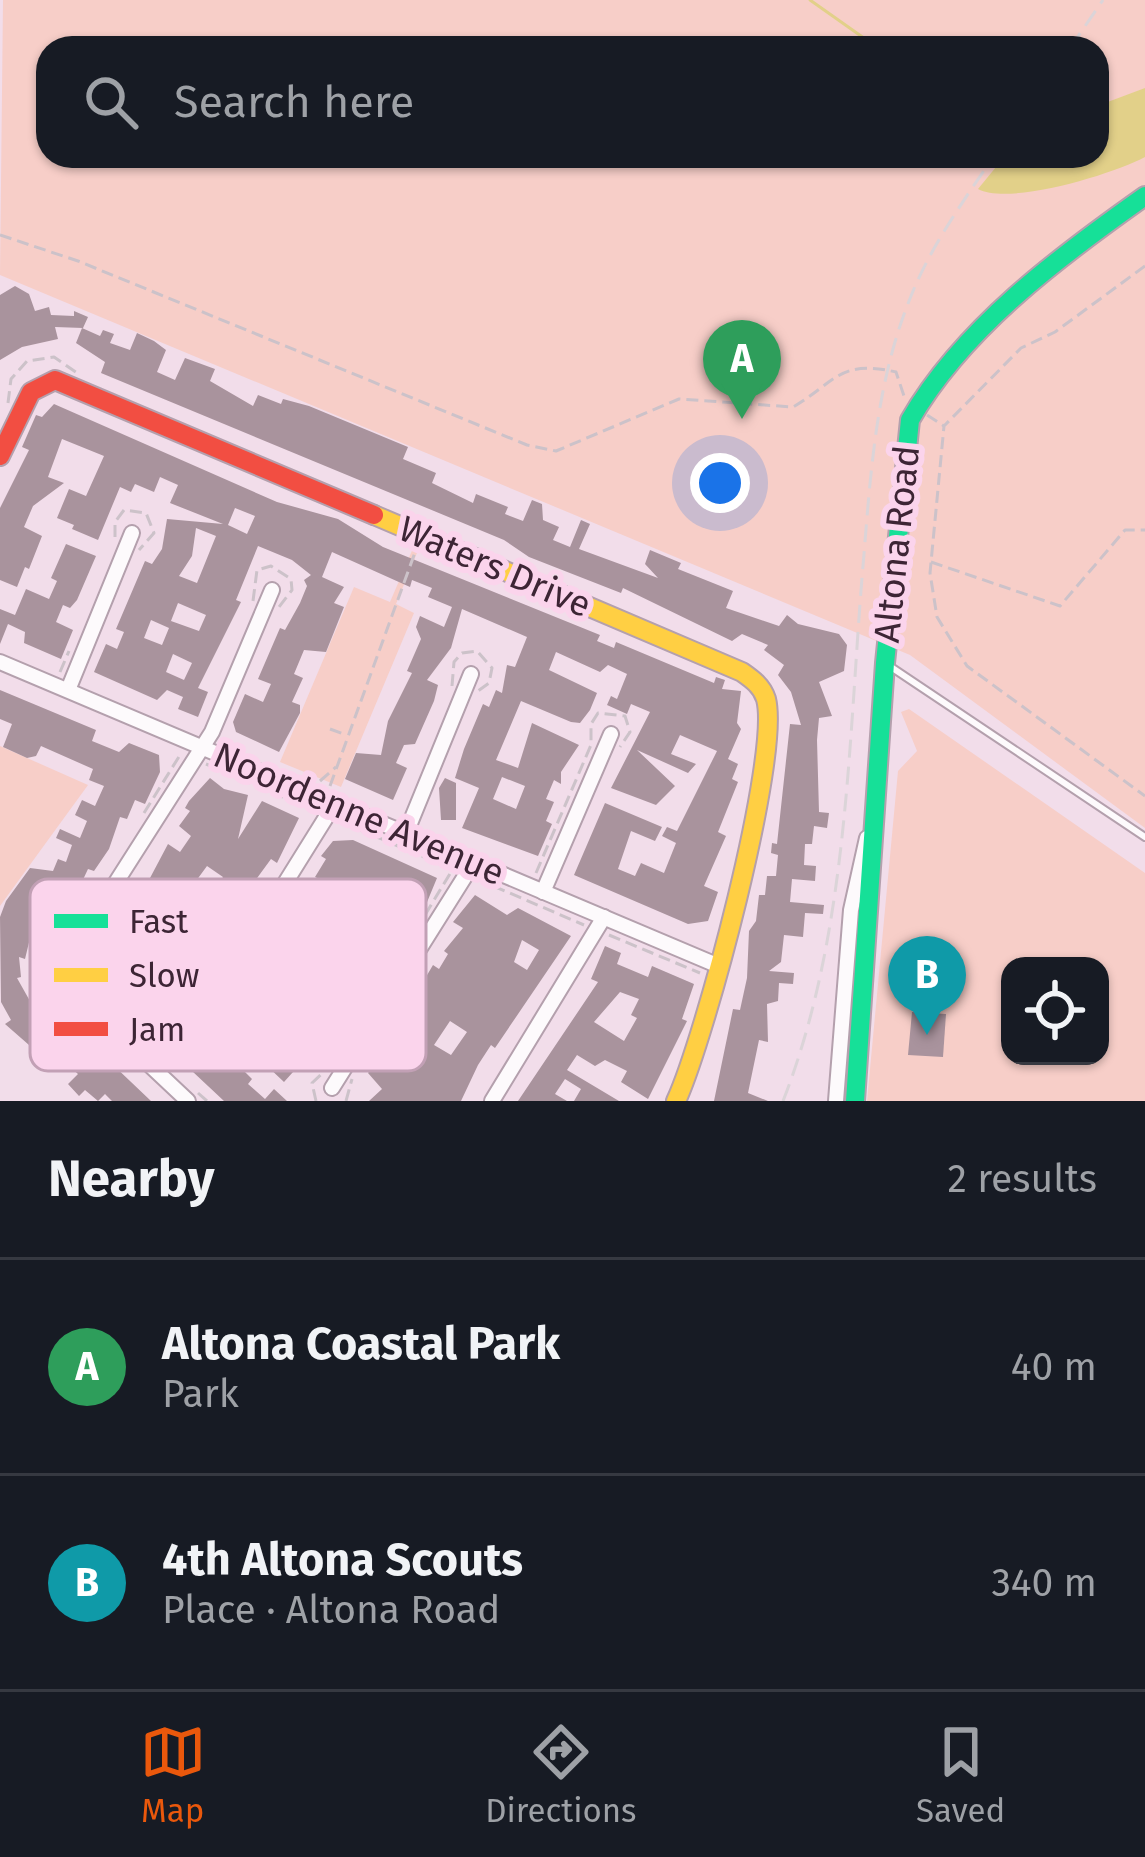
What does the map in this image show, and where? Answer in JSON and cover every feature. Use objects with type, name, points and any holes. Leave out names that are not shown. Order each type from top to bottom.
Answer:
[{"type":"street","name":"Altona Road","points":[[855,1101],[903,451],[915,407],[951,362],[1078,248],[1145,196]]},
{"type":"street","name":"Waters Drive","points":[[0,456],[32,392],[56,380],[752,678],[767,708],[759,799],[711,971],[700,1053],[676,1101]]},
{"type":"street","points":[[68,690],[132,533]]},
{"type":"street","points":[[118,879],[202,747],[272,590]]},
{"type":"street","name":"Noordenne Avenue","points":[[0,662],[328,806],[406,833],[464,869],[543,892],[600,924],[711,971]]},
{"type":"street","points":[[406,833],[471,674]]},
{"type":"street","points":[[543,892],[611,734]]},
{"type":"street","name":"Altona Road","points":[[836,1101],[851,910],[877,780]]},
{"type":"street","points":[[285,879],[328,806]]},
{"type":"street","points":[[426,932],[464,869]]},
{"type":"street","points":[[492,1101],[600,924]]},
{"type":"street","points":[[163,1071],[189,1094]]},
{"type":"street","points":[[332,1088],[342,1071]]},
{"type":"lane","points":[[885,663],[1145,837]]},
{"type":"path","points":[[0,235],[78,261],[527,445],[556,451],[609,424],[680,399],[793,407],[835,372],[852,368],[896,372],[899,395],[944,426]]},
{"type":"path","points":[[1145,266],[1055,332],[1021,348],[944,426],[931,562],[938,617],[967,666],[1145,796]]},
{"type":"path","points":[[8,407],[11,379],[35,358],[63,361],[86,379]]},
{"type":"path","points":[[931,562],[1060,606],[1126,530],[1145,530]]},
{"type":"path","points":[[328,806],[336,767],[398,592],[418,546],[423,548]]},
{"type":"path","points":[[346,714],[354,716]]},
{"type":"path","points":[[330,729],[347,735]]},
{"type":"path","points":[[136,826],[182,754]]},
{"type":"path","points":[[205,764],[328,806],[464,869],[711,971]]},
{"type":"path","points":[[320,781],[336,767]]},
{"type":"path","points":[[426,916],[464,869]]},
{"type":"path","points":[[316,1101],[312,1082],[323,1071]]},
{"type":"path","points":[[189,1094],[207,1101]]},
{"type":"shaded area","points":[[3,0],[1145,0],[1145,828],[910,655],[0,275]]},
{"type":"shaded area","points":[[1145,88],[1145,157],[1110,172],[1036,191],[1013,194],[978,189],[995,168],[1109,168],[1109,102]]},
{"type":"shaded area","points":[[414,546],[419,548],[396,604],[414,613],[341,787],[280,762],[354,587],[390,602]]},
{"type":"shaded area","points":[[909,709],[1145,873],[1145,1101],[867,1101],[898,771],[917,751],[901,712]]},
{"type":"shaded area","points":[[0,746],[88,785],[0,906]]},
{"type":"building","points":[[15,286],[29,294],[35,311],[49,307],[51,315],[74,316],[74,311],[88,317],[83,328],[55,327],[58,339],[22,347],[0,360],[0,295]]},
{"type":"building","points":[[82,328],[100,336],[103,330],[114,334],[110,343],[130,350],[137,333],[154,341],[166,350],[157,372],[175,380],[185,358],[215,369],[210,381],[253,406],[258,395],[281,404],[283,399],[408,447],[403,459],[436,473],[432,483],[473,503],[476,494],[508,507],[505,514],[523,521],[532,500],[542,504],[543,520],[559,527],[553,540],[570,547],[581,520],[590,524],[579,549],[658,578],[645,564],[650,550],[681,563],[678,569],[733,591],[726,608],[779,626],[787,615],[798,624],[839,634],[847,645],[844,671],[819,682],[832,716],[819,718],[817,740],[819,812],[829,813],[827,828],[814,826],[812,844],[805,844],[804,865],[816,866],[815,881],[792,879],[790,902],[824,905],[823,914],[805,913],[803,937],[784,935],[781,962],[769,971],[794,973],[793,984],[779,983],[778,1001],[767,1004],[768,1042],[759,1040],[748,1093],[768,1101],[714,1101],[733,1009],[740,1010],[747,978],[749,931],[756,921],[759,895],[765,895],[767,876],[776,876],[778,855],[771,853],[772,843],[777,844],[790,724],[801,725],[791,692],[778,675],[784,665],[764,650],[768,645],[742,634],[732,641],[623,588],[621,593],[529,557],[504,540],[101,373],[105,362],[76,343]]},
{"type":"building","points":[[54,404],[277,502],[338,519],[383,547],[600,635],[597,641],[614,648],[616,642],[714,683],[716,677],[725,680],[722,689],[741,691],[737,723],[741,729],[728,759],[738,764],[732,779],[738,782],[718,832],[726,836],[704,886],[718,892],[708,921],[688,924],[574,875],[605,803],[662,827],[655,841],[631,831],[618,869],[635,876],[641,863],[664,873],[676,843],[662,836],[667,827],[677,831],[717,751],[680,735],[671,754],[696,764],[688,773],[637,750],[675,786],[656,805],[611,788],[650,712],[631,704],[627,714],[607,705],[611,696],[617,699],[627,674],[608,665],[600,672],[556,652],[549,670],[597,693],[590,710],[580,723],[571,722],[521,701],[496,760],[518,768],[532,723],[579,745],[561,772],[561,784],[554,780],[546,799],[554,802],[546,821],[552,824],[538,856],[462,828],[479,788],[455,778],[464,749],[483,704],[489,707],[496,690],[502,693],[507,665],[515,667],[527,637],[462,609],[451,648],[427,680],[438,685],[434,701],[415,744],[404,745],[396,763],[407,768],[393,800],[345,779],[356,753],[381,755],[388,721],[412,673],[407,671],[421,639],[416,627],[420,616],[444,627],[452,607],[428,597],[432,588],[412,580],[410,587],[332,552],[322,577],[344,587],[334,603],[344,607],[326,652],[304,650],[294,674],[303,678],[292,702],[300,705],[300,713],[279,752],[236,732],[233,722],[245,694],[263,702],[271,684],[258,679],[280,628],[285,630],[307,586],[304,580],[311,575],[292,560],[258,546],[236,600],[241,602],[198,688],[208,692],[198,717],[178,709],[183,697],[167,690],[157,700],[94,672],[106,644],[117,649],[124,632],[116,629],[145,561],[152,564],[162,549],[167,519],[223,524],[170,503],[178,485],[160,477],[154,492],[135,484],[131,492],[120,487],[98,540],[72,529],[74,525],[57,518],[69,489],[86,496],[104,456],[62,439],[48,477],[64,483],[33,506],[24,527],[42,536],[29,569],[25,567],[17,587],[0,580],[0,508],[29,450],[22,447],[36,415],[42,417]],"holes":[[[235,508],[255,516],[247,534],[228,525]],[[196,528],[216,536],[197,583],[179,576],[192,556]],[[178,603],[206,615],[199,631],[171,621],[169,626]],[[151,620],[169,628],[162,645],[144,638]],[[173,654],[192,663],[184,680],[166,672]],[[502,777],[525,786],[516,809],[493,799]]]},
{"type":"building","points":[[66,544],[96,556],[77,600],[70,608],[63,605],[56,622],[73,630],[61,659],[24,643],[25,632],[8,624],[0,644],[0,609],[15,615],[26,589],[49,599],[57,581],[51,578]]},
{"type":"building","points":[[0,690],[96,730],[92,741],[119,752],[129,743],[159,755],[160,772],[145,804],[135,800],[127,819],[120,817],[109,849],[94,871],[88,869],[83,879],[30,879],[30,938],[25,959],[19,957],[21,977],[17,978],[30,1001],[30,1046],[5,1024],[11,1020],[1,1002],[0,917],[30,868],[53,871],[58,859],[66,862],[72,845],[56,838],[60,829],[80,838],[87,821],[75,815],[82,800],[95,806],[104,786],[89,780],[93,769],[41,746],[36,756],[27,758],[3,747],[12,724],[0,719]]},
{"type":"building","points":[[210,778],[224,789],[248,795],[238,839],[262,801],[299,818],[277,863],[271,859],[256,879],[222,879],[207,866],[197,879],[149,879],[168,844],[180,852],[191,836],[179,826],[190,811],[185,808]]},
{"type":"building","points":[[445,778],[456,783],[456,820],[441,820],[439,788]]},
{"type":"building","points":[[353,840],[437,878],[426,905],[426,879],[315,877],[326,859],[321,856],[333,841]]},
{"type":"building","points":[[475,895],[507,915],[518,908],[571,936],[495,1048],[491,1045],[461,1101],[369,1101],[382,1089],[370,1071],[426,1071],[426,977],[433,965],[439,969],[448,954],[444,951],[463,928],[453,922]],"holes":[[[522,940],[539,950],[527,970],[514,962]],[[450,1021],[467,1032],[451,1055],[434,1045]]]},
{"type":"building","points":[[605,946],[621,953],[617,964],[648,977],[652,966],[694,984],[682,1019],[687,1021],[648,1099],[621,1082],[627,1071],[605,1060],[595,1066],[577,1055],[567,1070],[619,1101],[574,1101],[581,1089],[565,1079],[555,1094],[567,1101],[518,1101],[598,982],[591,979]],"holes":[[[620,992],[639,999],[631,1015],[637,1018],[624,1041],[594,1022]]]},
{"type":"building","points":[[912,1012],[946,1014],[943,1057],[908,1055]]},
{"type":"building","points":[[75,1071],[119,1071],[151,1101],[112,1101],[105,1094],[98,1101],[85,1090],[79,1096],[68,1084],[78,1074]]},
{"type":"building","points":[[192,1071],[244,1071],[252,1079],[248,1084],[265,1099],[274,1089],[287,1101],[224,1101]]},
{"type":"building","points":[[272,1071],[294,1071],[284,1082]]},
{"type":"waterway","points":[[810,0],[861,36]]},
{"type":"railway","points":[[1078,36],[1103,0]]},
{"type":"railway","points":[[783,1101],[805,1036],[834,901],[883,391],[919,277],[986,168]]},
{"type":"traffic: fast","points":[[855,1101],[885,663],[910,420],[957,355],[1015,296],[1145,196]]},
{"type":"traffic: slow","points":[[374,515],[742,672],[764,694],[768,730],[751,835],[721,962],[676,1101]]},
{"type":"traffic: jam","points":[[0,456],[31,392],[55,380],[374,515]]},
{"type":"place","name":"Altona Coastal Park","points":[[742,419]]},
{"type":"place","name":"4th Altona Scouts","points":[[927,1035]]}]
